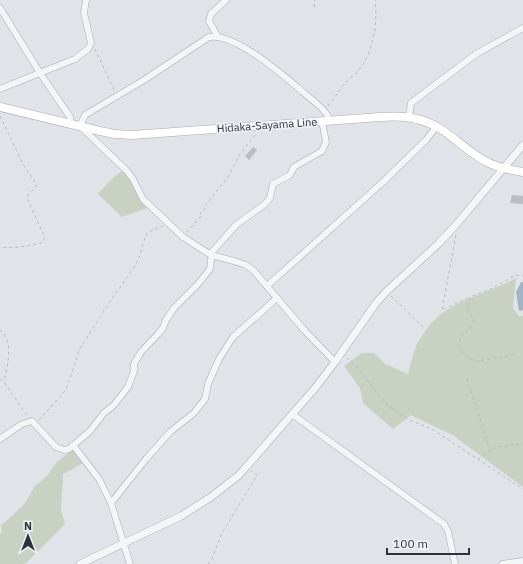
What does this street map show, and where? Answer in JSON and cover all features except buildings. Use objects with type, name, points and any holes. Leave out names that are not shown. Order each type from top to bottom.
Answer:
[{"type":"main road","name":"Hidaka-Sayama Line","points":[[0,107],[115,134],[257,126],[326,120],[409,117],[422,120],[436,127],[453,137],[487,162],[504,168],[523,172]]},
{"type":"street","points":[[0,89],[75,58],[88,49],[91,43],[84,13],[86,0]]},
{"type":"street","points":[[218,37],[209,21],[211,14],[226,0]]},
{"type":"street","points":[[0,8],[40,73],[70,117],[76,125],[127,171],[133,179],[143,199],[183,237],[211,256],[234,261],[246,265],[254,270],[305,331],[336,362]]},
{"type":"street","points":[[409,117],[411,103],[476,54],[523,28]]},
{"type":"street","points":[[0,439],[22,424],[33,423],[59,449],[64,450],[69,449],[95,426],[104,412],[114,405],[128,387],[136,358],[140,352],[163,328],[166,320],[174,308],[198,284],[210,269],[212,252],[236,225],[265,204],[270,198],[273,184],[290,175],[294,166],[322,151],[326,142],[326,120],[324,111],[283,75],[256,55],[237,44],[218,37],[209,37],[85,115],[76,125]]},
{"type":"street","points":[[267,286],[383,182],[426,140],[436,127]]},
{"type":"street","points":[[80,564],[181,516],[225,487],[239,475],[316,387],[336,362],[360,325],[386,292],[438,244],[455,226],[523,145]]},
{"type":"street","points":[[111,503],[146,459],[170,432],[194,413],[205,399],[208,384],[219,360],[233,338],[277,298]]},
{"type":"street","points":[[292,414],[444,524],[448,531],[454,564]]},
{"type":"street","points":[[73,445],[99,479],[111,503],[130,564]]},
{"type":"street","points":[[502,564],[523,561]]},
{"type":"path","points":[[314,7],[315,0]]},
{"type":"path","points":[[324,111],[346,82],[359,70],[368,52],[375,30],[377,14],[375,0]]},
{"type":"path","points":[[90,46],[94,48],[117,96]]},
{"type":"path","points":[[0,116],[24,166],[36,183],[36,187],[28,194],[27,198],[45,238],[41,243],[35,245],[7,248],[0,247]]},
{"type":"path","points":[[183,237],[202,215],[200,214],[206,208],[205,206],[228,177],[240,154],[256,133],[257,126]]},
{"type":"path","points":[[0,379],[4,382],[33,423],[66,390],[80,348],[112,297],[134,268],[139,258],[146,234],[150,230],[169,224]]},
{"type":"path","points":[[455,226],[456,242],[442,310],[491,289],[514,276],[523,275]]},
{"type":"path","points":[[386,292],[425,329]]},
{"type":"path","points":[[470,297],[467,307],[473,318],[473,324],[461,338],[460,346],[464,355],[467,358],[478,361],[514,355]]},
{"type":"path","points":[[0,330],[7,338],[9,346],[9,356],[4,382]]},
{"type":"path","points":[[342,353],[360,370],[384,403],[409,420],[432,429],[523,489]]},
{"type":"path","points":[[467,379],[490,450]]},
{"type":"path","points":[[478,459],[496,447],[523,444]]},
{"type":"path","points":[[208,564],[211,561],[222,533],[256,475],[246,467]]},
{"type":"green space","points":[[123,170],[132,181],[141,201],[147,208],[122,217],[98,194]]},
{"type":"green space","points":[[516,278],[513,308],[519,316],[523,316],[523,487],[454,436],[411,415],[393,429],[363,403],[360,388],[344,366],[362,353],[374,353],[385,364],[408,374],[418,342],[428,327],[441,314],[458,303]]},
{"type":"green space","points":[[73,449],[77,457],[83,463],[63,474],[61,511],[65,524],[26,563],[0,564],[1,525],[25,503],[35,486],[47,476],[56,463]]},
{"type":"water","points":[[521,282],[523,282],[523,310],[519,311],[516,292]]}]
